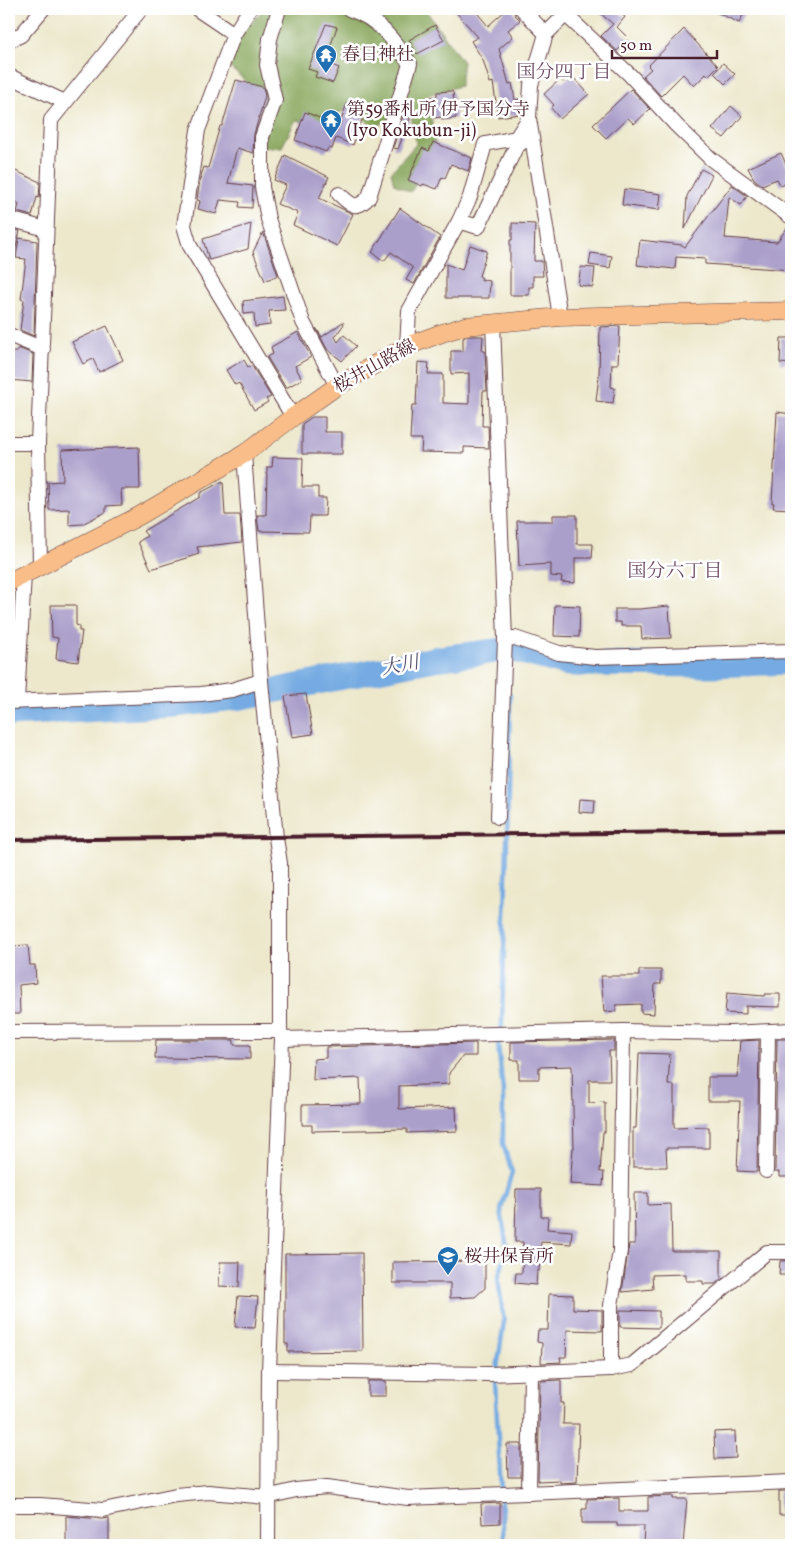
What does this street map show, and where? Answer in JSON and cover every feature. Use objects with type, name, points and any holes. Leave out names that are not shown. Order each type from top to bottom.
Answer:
[{"type":"main road","name":"桜井山路線","points":[[17,578],[139,516],[244,454],[337,386],[407,346],[465,326],[493,323],[560,317],[791,311]]},
{"type":"street","points":[[9,41],[21,35],[43,9]]},
{"type":"street","points":[[40,566],[38,444],[51,120],[141,9]]},
{"type":"street","points":[[197,9],[234,34]]},
{"type":"street","points":[[250,9],[234,34],[198,130],[184,226],[190,246],[293,417]]},
{"type":"street","points":[[279,9],[270,39],[267,65],[275,100],[262,137],[262,187],[268,218],[303,322],[337,386]]},
{"type":"street","points":[[339,194],[354,206],[362,204],[369,197],[410,64],[393,39],[376,22],[349,9]]},
{"type":"street","points":[[522,9],[546,34]]},
{"type":"street","points":[[560,317],[529,118],[531,85],[546,34],[569,12],[676,126],[711,159],[791,217]]},
{"type":"street","points":[[9,76],[65,102]]},
{"type":"street","points":[[407,346],[409,311],[459,221],[470,197],[485,144],[516,138],[529,118]]},
{"type":"street","points":[[459,221],[478,228],[516,147],[532,135]]},
{"type":"street","points":[[9,219],[46,229]]},
{"type":"street","points":[[493,323],[505,639],[498,817]]},
{"type":"street","points":[[9,334],[43,349]]},
{"type":"street","points":[[9,443],[38,444]]},
{"type":"street","points":[[244,454],[262,681],[276,838],[280,863],[281,1035],[269,1371],[268,1545]]},
{"type":"street","points":[[17,578],[13,701],[201,694],[232,690],[262,681]]},
{"type":"street","points":[[505,639],[514,638],[559,653],[596,657],[791,651]]},
{"type":"street","points":[[9,1032],[281,1035],[623,1031],[768,1032],[791,1030]]},
{"type":"street","points":[[611,1369],[611,1305],[620,1251],[623,1031]]},
{"type":"street","points":[[766,1171],[768,1032]]},
{"type":"street","points":[[269,1371],[489,1374],[611,1369],[632,1364],[767,1252],[791,1252]]},
{"type":"street","points":[[529,1494],[531,1372]]},
{"type":"street","points":[[9,1505],[34,1504],[103,1510],[200,1492],[267,1497],[296,1490],[327,1487],[408,1498],[791,1482]]},
{"type":"green space","points":[[264,9],[425,9],[463,62],[460,86],[428,95],[436,149],[411,192],[394,184],[391,172],[416,144],[411,116],[402,109],[393,118],[372,128],[356,106],[332,116],[326,129],[296,120],[282,147],[250,147],[262,95],[227,65],[240,34]]},
{"type":"building","points":[[453,9],[474,9],[488,26],[507,9],[513,9],[515,15],[520,20],[508,30],[513,37],[499,49],[509,84],[512,83],[515,100],[519,99],[520,114],[498,117],[493,82],[490,83],[483,60],[471,41],[478,37]]},
{"type":"building","points":[[595,9],[615,9],[625,17],[617,27],[629,39],[617,51],[601,36],[613,24]]},
{"type":"building","points":[[710,9],[746,9],[739,23]]},
{"type":"building","points":[[326,24],[337,27],[325,62],[339,68],[333,83],[315,77],[317,72],[308,69]]},
{"type":"building","points":[[435,25],[444,40],[417,54],[409,40]]},
{"type":"building","points":[[684,29],[718,66],[708,76],[706,74],[694,86],[683,74],[661,96],[643,76],[651,69],[648,66]]},
{"type":"building","points":[[723,63],[735,74],[725,84],[714,73]]},
{"type":"building","points":[[571,75],[589,94],[560,119],[551,108],[554,105],[544,94],[560,79],[563,82]]},
{"type":"building","points":[[236,80],[263,87],[265,96],[254,134],[253,153],[237,148],[228,183],[253,186],[252,208],[239,207],[240,202],[220,200],[216,214],[198,209],[200,201],[197,200],[200,179],[204,167],[208,168]]},
{"type":"building","points":[[631,89],[650,109],[634,124],[628,118],[606,138],[593,125]]},
{"type":"building","points":[[437,92],[453,92],[456,118],[442,120],[443,117],[433,118],[431,97],[437,96]]},
{"type":"building","points":[[347,103],[366,109],[353,145],[336,138],[332,149],[328,148],[326,152],[295,140],[305,112],[339,126]]},
{"type":"building","points":[[731,106],[742,116],[724,138],[712,129]]},
{"type":"building","points":[[403,116],[410,118],[406,129],[403,129],[405,130],[398,149],[393,148]]},
{"type":"building","points":[[433,142],[472,158],[468,171],[451,164],[445,178],[442,177],[437,189],[423,184],[422,186],[408,180],[422,148],[429,151]]},
{"type":"building","points":[[781,153],[791,175],[791,181],[781,186],[777,179],[762,185],[754,179],[748,168]]},
{"type":"building","points":[[285,155],[329,177],[319,198],[353,214],[337,246],[293,225],[298,213],[277,204],[286,185],[274,180]]},
{"type":"building","points":[[9,168],[40,182],[39,198],[37,197],[32,216],[17,212],[19,204],[9,199]]},
{"type":"building","points":[[701,169],[712,175],[685,229],[687,196]]},
{"type":"building","points":[[732,185],[747,196],[741,205],[729,197],[725,238],[777,242],[789,225],[791,226],[791,270],[705,264],[705,259],[676,257],[675,269],[637,265],[640,240],[682,245],[685,247]]},
{"type":"building","points":[[624,189],[661,194],[659,210],[622,205]]},
{"type":"building","points":[[400,208],[440,237],[414,284],[406,280],[413,268],[391,252],[384,261],[372,252]]},
{"type":"building","points":[[512,223],[535,224],[534,261],[542,261],[543,276],[533,276],[533,287],[529,287],[529,295],[510,295],[510,240],[512,240]]},
{"type":"building","points":[[251,224],[248,249],[209,260],[203,239]]},
{"type":"building","points":[[9,228],[20,231],[13,259],[9,258]]},
{"type":"building","points":[[263,232],[278,275],[265,281],[253,252]]},
{"type":"building","points":[[19,238],[37,241],[34,336],[20,330],[24,300],[21,299],[26,259],[16,258]]},
{"type":"building","points":[[470,245],[487,251],[479,276],[482,278],[481,280],[490,281],[489,298],[446,298],[446,264],[462,270]]},
{"type":"building","points":[[591,253],[612,256],[610,268],[589,265]]},
{"type":"building","points":[[581,267],[595,268],[593,287],[578,285]]},
{"type":"building","points":[[283,296],[285,310],[269,311],[270,325],[255,327],[254,313],[244,314],[243,301]]},
{"type":"building","points":[[343,322],[344,324],[335,337],[338,342],[344,335],[356,346],[342,361],[327,349],[316,328],[322,337]]},
{"type":"building","points":[[107,326],[123,360],[99,372],[93,359],[83,364],[72,342]]},
{"type":"building","points":[[620,326],[618,364],[612,364],[611,387],[615,388],[613,403],[596,401],[599,375],[600,327]]},
{"type":"building","points":[[298,332],[311,357],[295,366],[302,379],[286,388],[267,357],[273,354],[271,347]]},
{"type":"building","points":[[467,336],[483,336],[482,351],[485,351],[487,391],[483,391],[482,426],[488,426],[489,448],[464,447],[464,453],[421,452],[422,439],[410,439],[412,405],[416,405],[418,362],[429,363],[428,374],[443,374],[443,403],[469,404],[469,373],[451,374],[451,351],[463,351],[463,338]]},
{"type":"building","points":[[781,338],[791,338],[791,364],[780,363]]},
{"type":"building","points":[[18,348],[33,354],[32,382],[9,380],[10,352],[17,352]]},
{"type":"building","points":[[244,360],[248,367],[252,366],[271,397],[266,399],[268,402],[254,410],[239,383],[235,385],[226,370]]},
{"type":"building","points":[[777,412],[791,414],[791,509],[773,508],[774,503],[772,503]]},
{"type":"building","points":[[312,417],[325,417],[325,432],[342,432],[342,454],[302,454],[302,424]]},
{"type":"building","points":[[139,447],[140,489],[121,489],[122,505],[106,506],[106,512],[82,524],[69,525],[69,509],[49,510],[48,482],[63,481],[62,450]]},
{"type":"building","points":[[273,457],[303,458],[302,487],[318,487],[318,498],[326,498],[325,516],[310,516],[309,532],[259,531],[257,515],[266,515],[267,467],[272,467]]},
{"type":"building","points":[[223,481],[225,515],[240,515],[242,542],[197,547],[199,554],[151,569],[138,542],[147,536],[143,531],[200,497],[200,493]]},
{"type":"building","points":[[553,515],[577,515],[577,544],[593,544],[592,558],[575,558],[575,583],[561,582],[562,577],[551,576],[551,564],[519,566],[517,521],[553,521]]},
{"type":"building","points":[[51,605],[76,605],[76,625],[79,626],[79,631],[82,631],[78,662],[56,659],[58,638],[52,637]]},
{"type":"building","points":[[555,605],[580,606],[579,637],[554,636]]},
{"type":"building","points":[[669,606],[671,638],[642,639],[641,626],[621,626],[621,622],[615,622],[615,609]]},
{"type":"building","points":[[306,694],[313,734],[292,737],[285,696]]},
{"type":"building","points":[[580,799],[595,800],[594,813],[579,812]]},
{"type":"building","points":[[28,945],[30,965],[35,965],[36,983],[19,985],[20,1014],[9,1014],[9,946]]},
{"type":"building","points":[[639,970],[661,970],[661,984],[655,984],[654,1014],[641,1013],[641,1004],[616,1005],[616,1011],[604,1012],[601,976],[639,976]]},
{"type":"building","points":[[727,993],[764,996],[765,994],[780,994],[780,1007],[746,1006],[746,1014],[725,1013]]},
{"type":"building","points":[[777,1039],[791,1039],[791,1177],[779,1177],[779,1172],[775,1172]]},
{"type":"building","points":[[156,1040],[234,1040],[234,1045],[250,1045],[250,1059],[155,1058]]},
{"type":"building","points":[[614,1040],[614,1051],[609,1051],[610,1080],[589,1080],[589,1103],[605,1102],[605,1132],[603,1132],[600,1172],[604,1172],[603,1186],[570,1184],[574,1148],[572,1066],[539,1067],[539,1079],[519,1079],[519,1060],[511,1060],[511,1042]]},
{"type":"building","points":[[759,1040],[757,1172],[737,1171],[740,1101],[708,1101],[708,1077],[737,1077],[740,1041]]},
{"type":"building","points":[[476,1043],[476,1056],[463,1056],[449,1073],[449,1084],[399,1086],[399,1109],[456,1107],[457,1131],[407,1133],[407,1129],[312,1131],[312,1125],[302,1125],[302,1105],[361,1104],[360,1078],[313,1080],[314,1059],[326,1058],[326,1047]]},
{"type":"building","points":[[639,1053],[670,1054],[668,1085],[674,1085],[674,1128],[709,1127],[709,1148],[666,1148],[667,1167],[633,1167],[633,1128],[636,1128]]},
{"type":"building","points":[[516,1189],[541,1189],[541,1217],[548,1217],[547,1229],[572,1231],[571,1244],[541,1242],[536,1285],[515,1283],[516,1273],[522,1273],[523,1242],[515,1242]]},
{"type":"building","points":[[634,1193],[648,1193],[648,1205],[671,1204],[672,1251],[721,1251],[721,1279],[715,1284],[703,1284],[703,1281],[686,1281],[686,1274],[652,1275],[653,1289],[622,1292],[629,1244],[635,1244]]},
{"type":"building","points":[[362,1253],[363,1351],[288,1352],[288,1344],[285,1344],[285,1254]]},
{"type":"building","points":[[485,1261],[485,1288],[475,1297],[450,1298],[450,1283],[393,1283],[393,1262]]},
{"type":"building","points":[[780,1261],[791,1261],[791,1275],[779,1275]]},
{"type":"building","points":[[220,1262],[240,1262],[239,1287],[219,1286]]},
{"type":"building","points":[[549,1294],[573,1295],[573,1309],[602,1310],[602,1331],[567,1330],[566,1357],[560,1357],[561,1362],[541,1363],[542,1343],[537,1342],[538,1330],[548,1330]]},
{"type":"building","points":[[238,1296],[258,1297],[255,1328],[235,1327]]},
{"type":"building","points":[[620,1310],[659,1311],[659,1328],[620,1327]]},
{"type":"building","points":[[561,1380],[561,1403],[564,1403],[563,1424],[579,1424],[577,1482],[560,1483],[560,1480],[538,1481],[540,1381]]},
{"type":"building","points":[[368,1381],[386,1381],[386,1396],[368,1396]]},
{"type":"building","points":[[735,1431],[736,1458],[715,1459],[714,1432]]},
{"type":"building","points":[[507,1444],[521,1444],[521,1477],[508,1477]]},
{"type":"building","points":[[779,1491],[791,1491],[791,1515],[779,1515]]},
{"type":"building","points":[[673,1496],[673,1499],[687,1499],[683,1545],[643,1545],[644,1526],[617,1526],[617,1523],[582,1523],[582,1509],[587,1509],[587,1499],[619,1498],[619,1511],[648,1511],[648,1497]]},
{"type":"building","points":[[500,1503],[500,1523],[482,1524],[481,1504]]},
{"type":"building","points":[[66,1516],[109,1518],[109,1545],[66,1545]]},
{"type":"waterway","name":"大川","points":[[9,714],[175,705],[242,697],[434,659],[510,649],[567,664],[714,665],[791,662]]},
{"type":"waterway","points":[[504,1545],[495,1382],[504,1322],[498,1279],[507,1249],[501,1210],[512,1172],[503,1144],[503,1091],[498,1044],[502,1024],[510,695]]},
{"type":"railway","points":[[9,840],[791,831]]},
{"type":"place","name":"春日神社","points":[[326,74]]},
{"type":"place","name":"第59番札所 伊予国分寺 (Iyo Kokubun-ji)","points":[[331,139]]},
{"type":"place","name":"桜井保育所","points":[[448,1276]]},
{"type":"district","name":"国分四丁目","points":[[564,73]]},
{"type":"district","name":"国分六丁目","points":[[675,572]]}]
